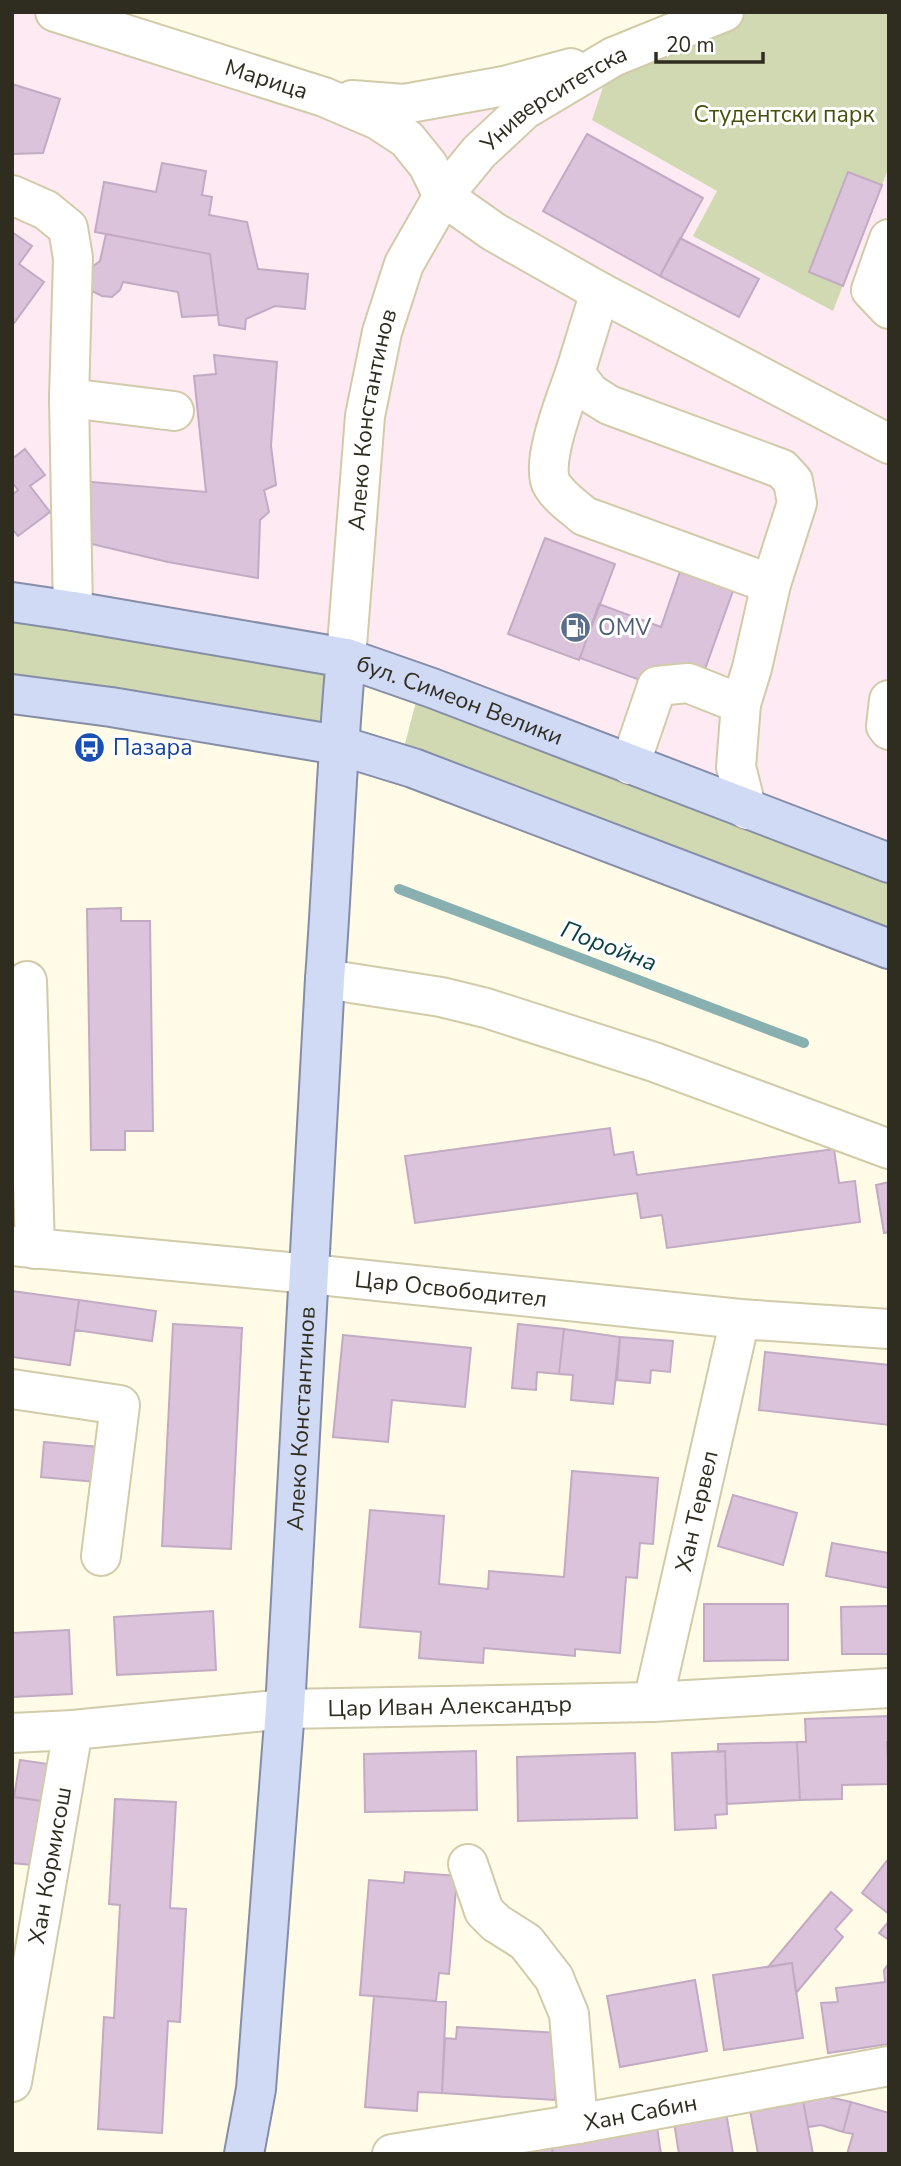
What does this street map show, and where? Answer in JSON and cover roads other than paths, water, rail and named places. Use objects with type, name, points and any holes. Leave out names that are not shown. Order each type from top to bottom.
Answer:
[{"type":"main road","name":"бул. Симеон Велики","points":[[12,603],[346,658],[432,688],[889,863]]},
{"type":"main road","name":"Алеко Константинов","points":[[244,2154],[256,2089],[285,1709],[338,745],[346,658]]},
{"type":"main road","points":[[12,694],[111,707],[338,745],[413,768],[889,950]]},
{"type":"main road","name":"Алеко Константинов","points":[[256,2089],[262,2154]]},
{"type":"street","name":"Марица","points":[[55,12],[324,97],[378,120],[407,139],[428,165],[443,196]]},
{"type":"street","name":"Университетска","points":[[443,196],[479,152],[524,110],[613,57],[724,12]]},
{"type":"street","points":[[324,97],[404,104],[504,86],[613,57]]},
{"type":"street","points":[[12,195],[46,210],[68,228],[74,258],[69,398],[73,611]]},
{"type":"street","points":[[443,196],[494,232],[600,292],[889,444]]},
{"type":"street","name":"Алеко Константинов","points":[[346,658],[365,416],[382,332],[404,264],[443,196]]},
{"type":"street","points":[[889,239],[871,290],[889,309]]},
{"type":"street","points":[[600,292],[548,456],[550,483],[584,516],[771,584]]},
{"type":"street","points":[[575,373],[590,393],[609,405],[782,469],[793,481],[797,503],[771,584],[741,704],[736,767],[747,810]]},
{"type":"street","points":[[69,398],[174,411]]},
{"type":"street","points":[[630,765],[657,686],[688,683],[741,704]]},
{"type":"street","points":[[889,700],[886,726],[889,730]]},
{"type":"street","points":[[325,979],[441,996],[486,1008],[654,1062],[889,1149]]},
{"type":"street","points":[[23,1248],[27,981]]},
{"type":"street","name":"Цар Освободител","points":[[23,1248],[310,1274],[740,1319],[889,1329]]},
{"type":"street","name":"Хан Тервел","points":[[653,1702],[740,1319]]},
{"type":"street","points":[[12,1390],[120,1405],[101,1556]]},
{"type":"street","name":"Цар Иван Александър","points":[[12,1732],[73,1730],[285,1709],[653,1702],[889,1688]]},
{"type":"street","name":"Хан Кормисош","points":[[12,2082],[73,1730]]},
{"type":"street","points":[[468,1864],[484,1911],[496,1923],[526,1942],[554,1978],[569,2014],[578,2124]]},
{"type":"street","name":"Хан Сабин","points":[[392,2154],[578,2124],[889,2066]]},
{"type":"waterway","name":"Поройна","points":[[399,889],[804,1043]]},
{"type":"place","name":"OMV","points":[[575,627]]},
{"type":"place","name":"Пазара","points":[[90,747]]},
{"type":"park label","name":"Студентски парк","points":[[784,114]]}]
